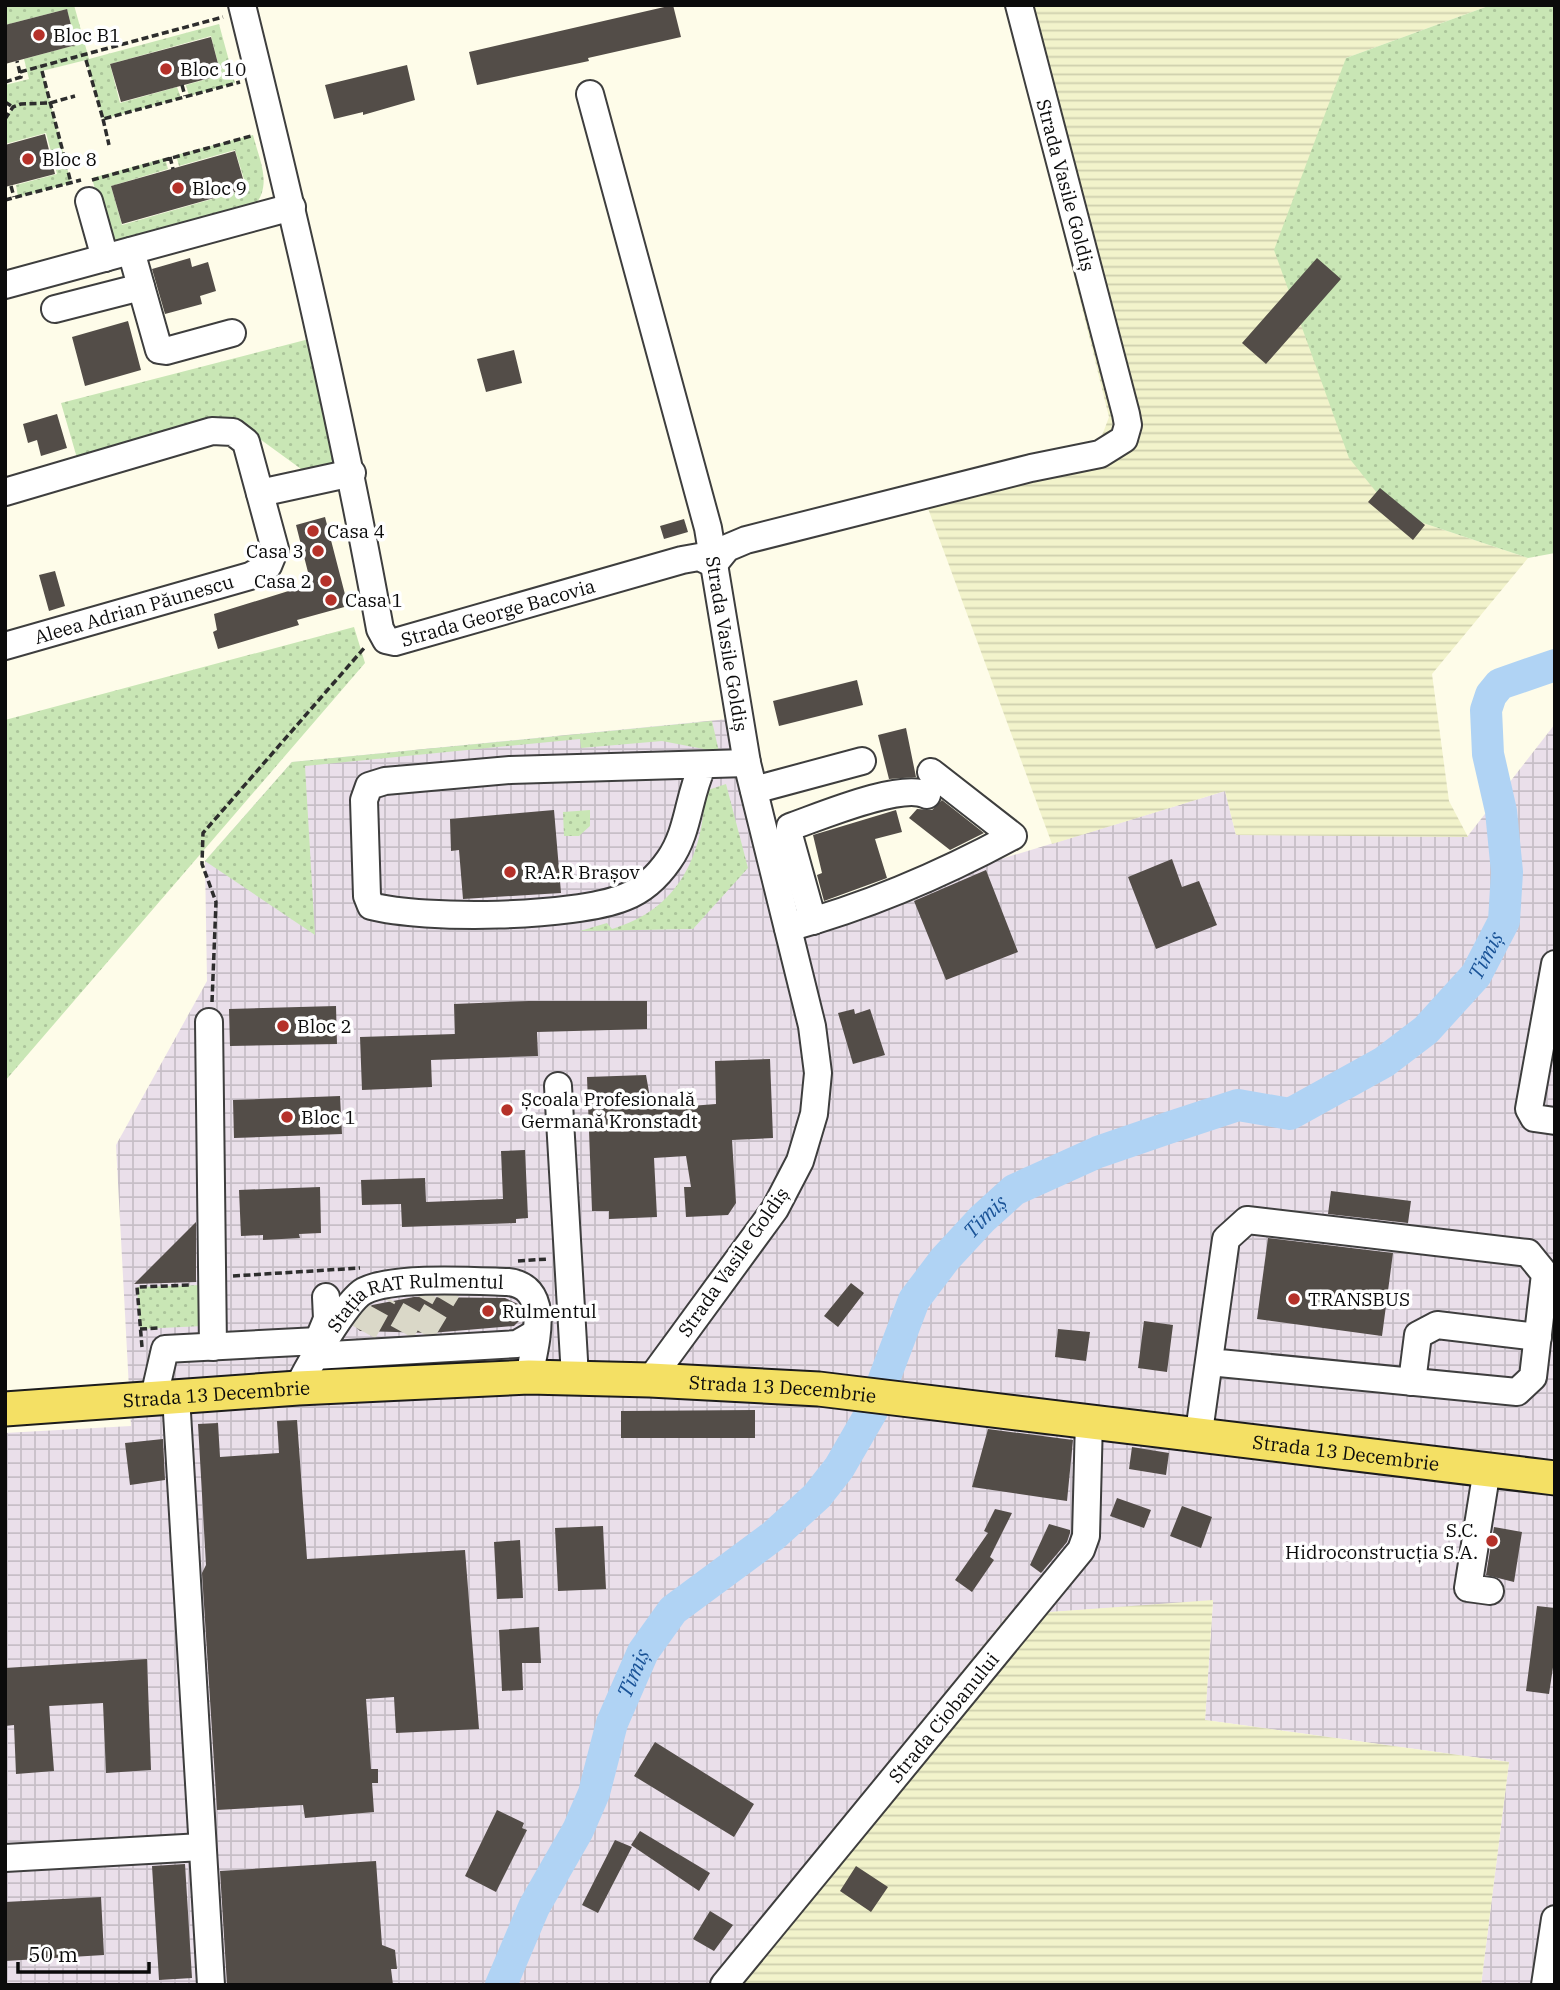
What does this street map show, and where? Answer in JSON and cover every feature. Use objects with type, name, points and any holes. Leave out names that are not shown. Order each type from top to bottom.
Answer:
[{"type":"main road","name":"Strada 13 Decembrie","points":[[5,1409],[165,1396],[529,1377],[576,1364],[650,1380],[819,1389],[1199,1432],[1555,1478]]},
{"type":"street","name":"Strada Vasile Goldiș","points":[[650,1380],[775,1209],[800,1161],[814,1114],[818,1073],[801,925],[784,859],[754,790],[747,763],[714,564],[727,548],[746,540],[1031,468],[1100,454],[1124,439],[1128,425],[1020,5]]},
{"type":"street","name":"Strada George Bacovia","points":[[233,11],[255,106],[292,207],[352,473],[380,629],[386,640],[395,642],[682,560],[699,557],[714,564]]},
{"type":"street","points":[[590,94],[704,515],[714,564]]},
{"type":"street","points":[[92,194],[105,258]]},
{"type":"street","points":[[5,285],[292,207]]},
{"type":"street","points":[[131,251],[159,350],[166,351],[232,333]]},
{"type":"street","points":[[55,309],[141,287]]},
{"type":"street","name":"Aleea Adrian Păunescu","points":[[5,492],[212,431],[233,432],[246,442],[275,549],[268,566],[250,576],[5,646]]},
{"type":"street","points":[[260,493],[352,473]]},
{"type":"street","points":[[754,790],[862,761]]},
{"type":"street","points":[[703,765],[691,792],[683,835],[670,860],[651,882],[626,897],[593,906],[460,915],[410,914],[371,906],[367,896],[364,814],[364,800],[369,786],[385,781],[510,770],[747,763]]},
{"type":"street","points":[[784,859],[790,827],[898,793],[918,791],[929,784],[1013,836],[972,858],[911,884],[801,925]]},
{"type":"street","points":[[1555,964],[1529,1109],[1534,1118],[1555,1121]]},
{"type":"street","points":[[209,1022],[214,1347]]},
{"type":"street","points":[[558,1086],[576,1364]]},
{"type":"street","points":[[1199,1432],[1226,1239],[1247,1220],[1528,1253],[1545,1274],[1533,1377],[1517,1392],[1209,1362]]},
{"type":"street","name":"Stația RAT Rulmentul","points":[[298,1388],[316,1348],[356,1297],[374,1287],[428,1288],[518,1283],[534,1298],[537,1329],[529,1377]]},
{"type":"street","points":[[211,1985],[165,1396],[165,1349],[316,1348],[327,1320],[326,1297]]},
{"type":"street","points":[[1412,1382],[1418,1335],[1437,1325],[1538,1337]]},
{"type":"street","points":[[537,1329],[576,1364]]},
{"type":"street","name":"Stația RAT Rulmentul","points":[[316,1348],[397,1341],[517,1345],[537,1329]]},
{"type":"street","name":"Strada Ciobanului","points":[[724,1985],[1081,1550],[1086,1536],[1089,1420]]},
{"type":"street","points":[[1487,1469],[1468,1588],[1490,1591]]},
{"type":"street","points":[[5,1858],[202,1847]]},
{"type":"street","points":[[1549,1972],[1555,1919]]},
{"type":"path","points":[[20,72],[233,11]]},
{"type":"path","points":[[86,60],[109,145]]},
{"type":"path","points":[[5,82],[21,77],[17,61]]},
{"type":"path","points":[[5,200],[71,183],[42,71]]},
{"type":"path","points":[[103,119],[240,82]]},
{"type":"path","points":[[182,85],[185,97]]},
{"type":"path","points":[[5,102],[13,107],[50,103],[75,96]]},
{"type":"path","points":[[5,119],[13,107]]},
{"type":"path","points":[[92,194],[92,178],[253,135]]},
{"type":"path","points":[[170,157],[173,169]]},
{"type":"path","points":[[11,186],[14,198]]},
{"type":"path","points":[[209,1022],[214,984],[216,902],[202,864],[203,833],[380,629]]},
{"type":"path","points":[[142,1352],[138,1287],[360,1268]]},
{"type":"shaded area","points":[[728,719],[795,869],[810,917],[1225,791],[1236,835],[1467,837],[1555,724],[1555,1985],[1481,1985],[1509,1762],[1205,1720],[1213,1601],[1008,1615],[708,1985],[5,1985],[5,1433],[131,1426],[116,1145],[207,981],[205,861],[292,762]]},
{"type":"green space","points":[[5,5],[74,5],[89,59],[219,24],[235,83],[189,96],[186,85],[221,75],[211,36],[110,64],[120,103],[177,87],[181,98],[103,119],[86,60],[42,71],[71,183],[18,197],[16,185],[57,174],[46,133],[5,144],[5,119],[13,107],[5,102],[5,85],[29,79],[24,59],[76,45],[67,9],[5,25]]},
{"type":"green space","points":[[1007,5],[1491,5],[1346,58],[1393,513],[1528,558],[1432,674],[1449,801],[1468,837],[1236,835],[1225,791],[1052,844],[919,484],[1094,444],[1103,433],[1109,417]]},
{"type":"green space","points":[[1491,5],[1555,5],[1555,553],[1528,558],[1393,513],[1349,458],[1274,250],[1346,58]]},
{"type":"green space","points":[[253,135],[264,183],[258,201],[251,209],[110,246],[92,178],[165,158],[168,169],[111,186],[122,225],[247,189],[235,150],[179,166],[176,155]]},
{"type":"green space","points":[[313,338],[344,469],[308,474],[246,429],[77,458],[61,403]]},
{"type":"green space","points":[[354,627],[365,663],[5,1081],[5,720]]},
{"type":"green space","points":[[712,721],[719,752],[662,741],[581,748],[580,739],[305,766],[315,935],[205,861],[292,762]]},
{"type":"green space","points":[[726,784],[748,868],[693,929],[580,931],[607,923],[612,929],[635,920],[655,908],[670,894],[683,877],[692,858],[699,837],[705,791]]},
{"type":"green space","points":[[590,810],[590,826],[579,836],[564,836],[563,812]]},
{"type":"green space","points":[[202,1285],[203,1326],[140,1329],[137,1287]]},
{"type":"green space","points":[[1213,1600],[1205,1720],[1509,1762],[1481,1985],[708,1985],[1008,1615]]},
{"type":"building","points":[[673,5],[681,37],[588,58],[589,61],[477,85],[469,52]]},
{"type":"building","name":"Bloc B1","points":[[67,9],[76,45],[5,64],[5,25]]},
{"type":"building","name":"Bloc 10","points":[[211,37],[221,75],[121,102],[110,64]]},
{"type":"building","points":[[407,65],[415,100],[363,115],[363,112],[334,119],[325,85]]},
{"type":"building","name":"Bloc 8","points":[[45,134],[55,174],[5,187],[5,145]]},
{"type":"building","name":"Bloc 9","points":[[235,151],[246,189],[122,224],[111,186]]},
{"type":"building","points":[[190,258],[192,267],[208,262],[216,291],[200,296],[202,304],[165,314],[152,269]]},
{"type":"building","points":[[1317,258],[1341,279],[1266,364],[1242,343]]},
{"type":"building","points":[[128,321],[141,370],[85,386],[72,337]]},
{"type":"building","points":[[514,350],[522,383],[486,392],[477,359]]},
{"type":"building","points":[[57,414],[67,448],[41,456],[37,440],[28,443],[23,424]]},
{"type":"building","points":[[1380,488],[1425,525],[1413,540],[1368,502]]},
{"type":"building","points":[[325,517],[348,606],[297,620],[299,625],[218,649],[213,632],[217,630],[214,614],[311,584],[296,525]]},
{"type":"building","points":[[684,519],[688,532],[664,539],[660,526]]},
{"type":"building","points":[[55,571],[65,606],[49,611],[39,575]]},
{"type":"building","points":[[857,680],[863,705],[779,726],[773,701]]},
{"type":"building","points":[[906,728],[916,777],[889,779],[878,735]]},
{"type":"building","points":[[942,800],[984,833],[950,850],[909,818],[917,809],[932,810]]},
{"type":"building","name":"R.A.R Brașov","points":[[554,810],[561,893],[463,899],[459,850],[451,851],[450,819]]},
{"type":"building","points":[[896,810],[902,832],[875,839],[887,878],[824,901],[817,875],[822,873],[813,835]]},
{"type":"building","points":[[1172,859],[1182,887],[1199,881],[1217,925],[1156,949],[1128,877]]},
{"type":"building","points":[[986,870],[1018,952],[946,980],[914,901]]},
{"type":"building","points":[[647,1001],[647,1029],[537,1032],[538,1056],[431,1060],[432,1087],[362,1090],[360,1037],[455,1034],[454,1004]]},
{"type":"building","name":"Bloc 2","points":[[336,1006],[337,1044],[230,1046],[229,1009]]},
{"type":"building","points":[[854,1009],[855,1014],[870,1009],[885,1055],[853,1064],[838,1013]]},
{"type":"building","points":[[770,1059],[773,1138],[732,1140],[736,1203],[728,1215],[686,1217],[684,1187],[691,1187],[686,1156],[654,1158],[657,1217],[609,1219],[609,1211],[592,1211],[587,1077],[646,1075],[652,1109],[716,1104],[715,1061]]},
{"type":"building","name":"Bloc 1","points":[[340,1096],[342,1134],[234,1138],[233,1100]]},
{"type":"building","name":"Școala Profesională Germană Kronstadt","points":[[525,1150],[528,1218],[516,1219],[516,1223],[402,1227],[401,1204],[362,1205],[361,1180],[425,1178],[426,1202],[503,1199],[501,1151]]},
{"type":"building","points":[[320,1187],[321,1233],[299,1234],[300,1238],[263,1240],[263,1235],[241,1236],[239,1190]]},
{"type":"building","points":[[1331,1191],[1411,1201],[1408,1223],[1328,1214]]},
{"type":"building","points":[[196,1222],[196,1282],[134,1284]]},
{"type":"building","points":[[1268,1238],[1393,1253],[1382,1336],[1257,1319]]},
{"type":"building","points":[[851,1283],[864,1293],[838,1327],[824,1316]]},
{"type":"building","points":[[414,1297],[505,1298],[518,1304],[522,1318],[514,1326],[431,1333],[360,1331],[354,1325],[372,1305]]},
{"type":"building","points":[[1144,1321],[1173,1325],[1167,1372],[1138,1368]]},
{"type":"building","points":[[1058,1329],[1090,1332],[1086,1361],[1055,1357]]},
{"type":"building","points":[[755,1410],[755,1438],[621,1438],[621,1411]]},
{"type":"building","points":[[297,1420],[307,1559],[465,1550],[479,1729],[396,1733],[394,1697],[366,1699],[371,1769],[378,1769],[378,1783],[372,1783],[374,1812],[305,1818],[303,1805],[217,1810],[202,1573],[206,1565],[198,1424],[218,1423],[220,1457],[279,1453],[277,1421]]},
{"type":"building","points":[[988,1429],[1073,1440],[1067,1501],[972,1487]]},
{"type":"building","points":[[163,1439],[165,1480],[130,1485],[125,1443]]},
{"type":"building","points":[[1132,1447],[1169,1453],[1166,1475],[1129,1469]]},
{"type":"building","points":[[1117,1498],[1151,1510],[1144,1528],[1110,1516]]},
{"type":"building","points":[[1182,1506],[1212,1517],[1201,1548],[1170,1536]]},
{"type":"building","points":[[995,1509],[1012,1513],[990,1557],[994,1560],[972,1592],[955,1580],[988,1533],[984,1531]]},
{"type":"building","points":[[1049,1524],[1070,1530],[1070,1533],[1067,1542],[1041,1573],[1030,1565]]},
{"type":"building","points":[[603,1526],[606,1589],[558,1591],[555,1528]]},
{"type":"building","points":[[1494,1527],[1522,1532],[1514,1582],[1486,1575]]},
{"type":"building","points":[[520,1540],[523,1598],[497,1599],[494,1542]]},
{"type":"building","points":[[1537,1606],[1555,1608],[1555,1654],[1549,1694],[1526,1691]]},
{"type":"building","points":[[539,1627],[541,1663],[522,1663],[523,1690],[502,1691],[499,1630]]},
{"type":"building","points":[[147,1659],[151,1770],[106,1773],[103,1703],[49,1706],[54,1771],[16,1774],[14,1725],[5,1726],[5,1668]]},
{"type":"building","points":[[655,1742],[754,1804],[734,1837],[634,1776]]},
{"type":"building","points":[[497,1810],[524,1823],[522,1828],[527,1830],[496,1892],[465,1876]]},
{"type":"building","points":[[640,1831],[710,1873],[699,1891],[631,1845]]},
{"type":"building","points":[[615,1840],[632,1847],[598,1913],[582,1905]]},
{"type":"building","points":[[376,1861],[382,1945],[395,1950],[397,1969],[391,1969],[393,1985],[227,1985],[220,1871]]},
{"type":"building","points":[[185,1864],[192,1978],[159,1980],[152,1866]]},
{"type":"building","points":[[856,1866],[888,1887],[871,1912],[840,1891]]},
{"type":"building","points":[[101,1897],[104,1955],[5,1961],[5,1902]]},
{"type":"building","points":[[710,1911],[733,1925],[714,1951],[693,1939]]},
{"type":"waterway","name":"Timiș","points":[[501,1985],[534,1907],[578,1830],[594,1793],[612,1723],[643,1652],[673,1610],[773,1536],[817,1496],[839,1468],[872,1411],[914,1300],[945,1259],[982,1219],[1014,1190],[1098,1152],[1168,1128],[1238,1105],[1290,1114],[1384,1062],[1426,1030],[1476,975],[1504,921],[1507,872],[1501,811],[1488,754],[1486,710],[1491,695],[1500,684],[1555,665]]},
{"type":"tunnel","points":[[422,1333],[448,1290]]},
{"type":"tunnel","points":[[402,1332],[425,1291]]},
{"type":"tunnel","points":[[364,1332],[384,1296]]},
{"type":"place","name":"Bloc B1","points":[[39,35]]},
{"type":"place","name":"Bloc 10","points":[[166,69]]},
{"type":"place","name":"Bloc 8","points":[[28,159]]},
{"type":"place","name":"Bloc 9","points":[[178,188]]},
{"type":"place","name":"Casa 4","points":[[313,531]]},
{"type":"place","name":"Casa 3","points":[[318,551]]},
{"type":"place","name":"Casa 2","points":[[326,581]]},
{"type":"place","name":"Casa 1","points":[[331,600]]},
{"type":"place","name":"R.A.R Brașov","points":[[510,872]]},
{"type":"place","name":"Bloc 2","points":[[283,1026]]},
{"type":"place","name":"Școala Profesională Germană Kronstadt","points":[[507,1110]]},
{"type":"place","name":"Bloc 1","points":[[287,1117]]},
{"type":"place","name":"TRANSBUS","points":[[1294,1299]]},
{"type":"place","name":"Rulmentul","points":[[488,1311]]},
{"type":"place","name":"S.C. Hidroconstrucția S.A.","points":[[1492,1541]]}]
